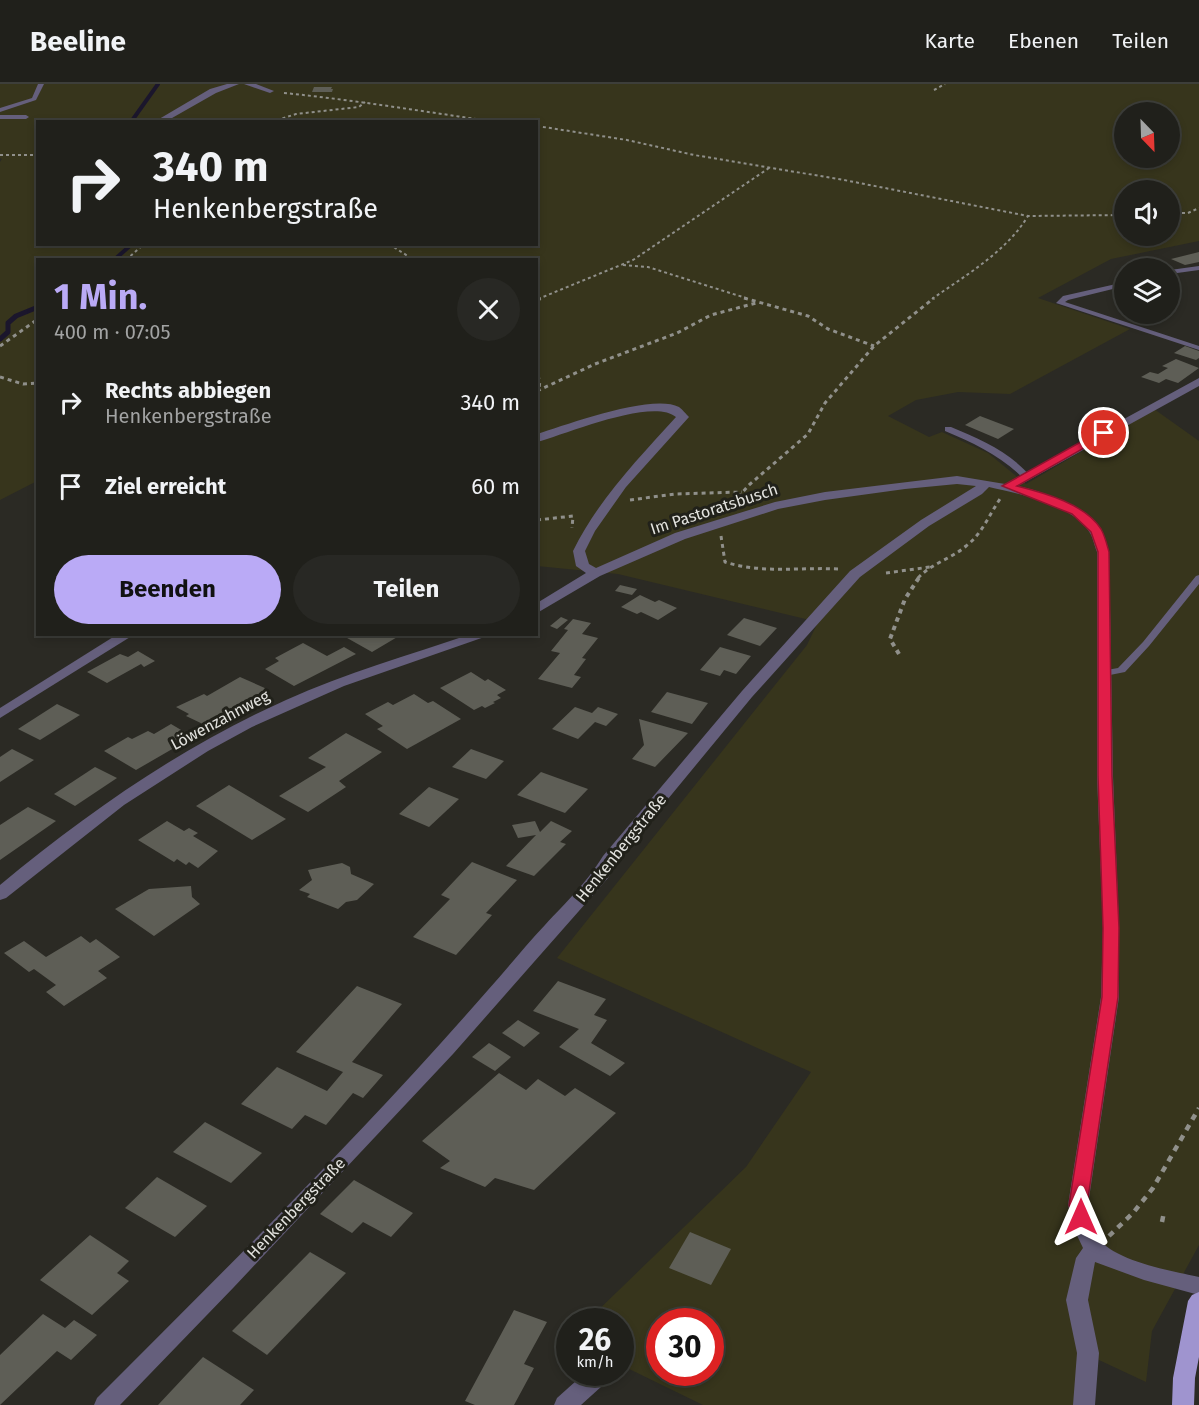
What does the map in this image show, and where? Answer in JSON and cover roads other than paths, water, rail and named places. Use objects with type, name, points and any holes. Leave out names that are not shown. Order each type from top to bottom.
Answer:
[{"type":"main road","points":[[1183,1405],[1184,1378],[1199,1301]]},
{"type":"street","points":[[162,120],[213,91],[235,84]]},
{"type":"street","points":[[248,84],[270,91]]},
{"type":"street","points":[[1017,484],[1199,381]]},
{"type":"street","points":[[538,438],[645,407],[670,406],[680,411],[682,417],[681,421],[650,452],[610,501],[579,551],[584,566],[595,573],[538,608]]},
{"type":"street","name":"Im Pastoratsbusch","points":[[595,573],[680,536],[775,506],[825,496],[957,480],[987,483]]},
{"type":"street","points":[[987,483],[1017,484],[1076,512],[1096,531],[1103,552],[1105,776],[1111,928],[1110,997],[1078,1205],[1083,1229],[1095,1249],[1145,1272],[1199,1286]]},
{"type":"street","name":"Henkenbergstraße","points":[[105,1405],[227,1281],[447,1049],[544,936],[575,906],[602,874],[609,860],[747,694],[855,574],[925,523],[978,491],[987,483]]},
{"type":"street","points":[[0,714],[125,636]]},
{"type":"street","name":"Löwenzahnweg","points":[[0,894],[83,825],[151,779],[220,738],[337,683],[480,636]]},
{"type":"street","points":[[1084,1405],[1088,1353],[1077,1300],[1086,1258],[1095,1249]]},
{"type":"street","points":[[565,1405],[586,1386]]},
{"type":"lane","points":[[0,110],[34,99],[41,84]]},
{"type":"lane","points":[[0,117],[26,117]]},
{"type":"lane","points":[[1180,271],[1199,268]]},
{"type":"lane","points":[[1114,287],[1066,298],[1060,303],[1114,320]]},
{"type":"lane","points":[[1125,324],[1199,348]]},
{"type":"lane","points":[[948,429],[993,449],[1016,465],[1017,484]]},
{"type":"lane","points":[[1105,673],[1121,670],[1146,644],[1199,578]]},
{"type":"waterway","points":[[132,120],[158,84]]},
{"type":"waterway","points":[[116,258],[130,246]]},
{"type":"waterway","points":[[0,339],[8,332],[8,323],[16,316],[36,308]]}]
